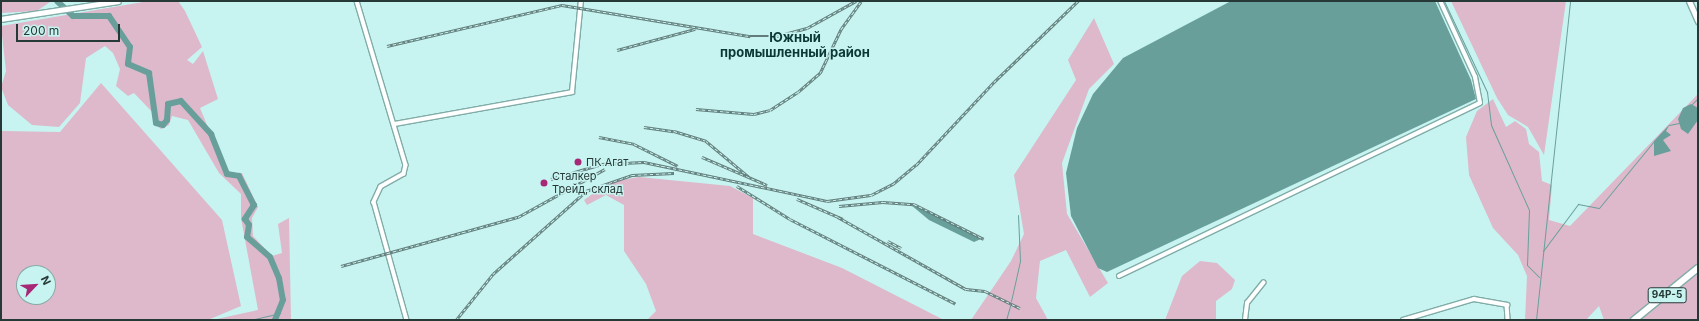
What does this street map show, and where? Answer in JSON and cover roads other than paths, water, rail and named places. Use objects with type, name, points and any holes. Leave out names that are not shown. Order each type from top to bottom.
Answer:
[{"type":"main road","points":[[1,19],[60,12],[118,1]]},
{"type":"main road","points":[[1689,1],[1698,22]]},
{"type":"main road","name":"94Р-5","points":[[1634,320],[1698,268]]},
{"type":"street","points":[[357,1],[395,124],[406,170],[400,178],[381,187],[374,202],[407,320]]},
{"type":"street","points":[[395,124],[572,92],[581,1]]},
{"type":"street","points":[[1119,276],[1480,103],[1475,77],[1440,1]]},
{"type":"street","points":[[1245,320],[1247,302],[1263,283]]},
{"type":"street","points":[[1403,320],[1474,299],[1507,306],[1508,320]]},
{"type":"water","points":[[1231,1],[1435,1],[1471,80],[1476,99],[1107,272],[1098,268],[1071,216],[1066,173],[1077,128],[1093,94],[1123,58]]},
{"type":"water","points":[[1691,104],[1698,108],[1698,120],[1688,134],[1681,129],[1678,119],[1683,108]]},
{"type":"water","points":[[1670,124],[1666,131],[1671,135],[1663,140],[1671,151],[1654,156],[1654,141]]},
{"type":"water","points":[[911,205],[933,213],[981,239],[974,242],[929,220]]},
{"type":"waterway","points":[[57,1],[73,16],[109,16],[130,47],[128,64],[149,73],[156,123],[163,125],[167,120],[168,104],[181,101],[211,134],[227,174],[239,176],[254,205],[245,219],[249,225],[247,237],[270,257],[279,278],[283,300],[275,320]]},
{"type":"waterway","points":[[1444,1],[1487,92],[1491,125],[1529,210],[1527,265],[1539,277]]},
{"type":"waterway","points":[[1536,320],[1570,1]]},
{"type":"waterway","points":[[1692,104],[1698,98]]},
{"type":"waterway","points":[[1669,125],[1679,123]]},
{"type":"waterway","points":[[1543,251],[1578,204],[1599,208],[1654,141]]},
{"type":"waterway","points":[[1011,301],[1020,261],[1018,215]]},
{"type":"waterway","points":[[1006,320],[1010,306]]},
{"type":"waterway","points":[[250,320],[280,313]]},
{"type":"railway","points":[[387,46],[562,5],[750,36],[777,36],[807,28],[856,1]]},
{"type":"railway","points":[[696,109],[754,114],[770,110],[798,92],[820,73],[841,29],[861,1]]},
{"type":"railway","points":[[551,179],[602,164],[644,162],[827,201],[871,195],[893,184],[916,165],[994,82],[1078,1]]},
{"type":"railway","points":[[617,50],[695,29]]},
{"type":"railway","points":[[644,127],[674,131],[706,141],[749,177]]},
{"type":"railway","points":[[599,137],[634,144],[678,166]]},
{"type":"railway","points":[[702,157],[767,185]]},
{"type":"railway","points":[[341,266],[518,217],[605,169]]},
{"type":"railway","points":[[456,320],[493,274],[586,191],[632,175],[674,173]]},
{"type":"railway","points":[[737,186],[790,219],[956,304]]},
{"type":"railway","points":[[797,199],[843,219]]},
{"type":"railway","points":[[839,206],[883,202],[914,204],[984,239]]},
{"type":"railway","points":[[838,217],[966,289],[985,291],[1020,308]]},
{"type":"railway","points":[[888,241],[901,248]]},
{"type":"place","name":"ПК Агат","points":[[578,162]]},
{"type":"place","name":"Сталкер Трейд, склад","points":[[544,183]]},
{"type":"district","name":"Южный промышленный район","points":[[795,46]]}]
